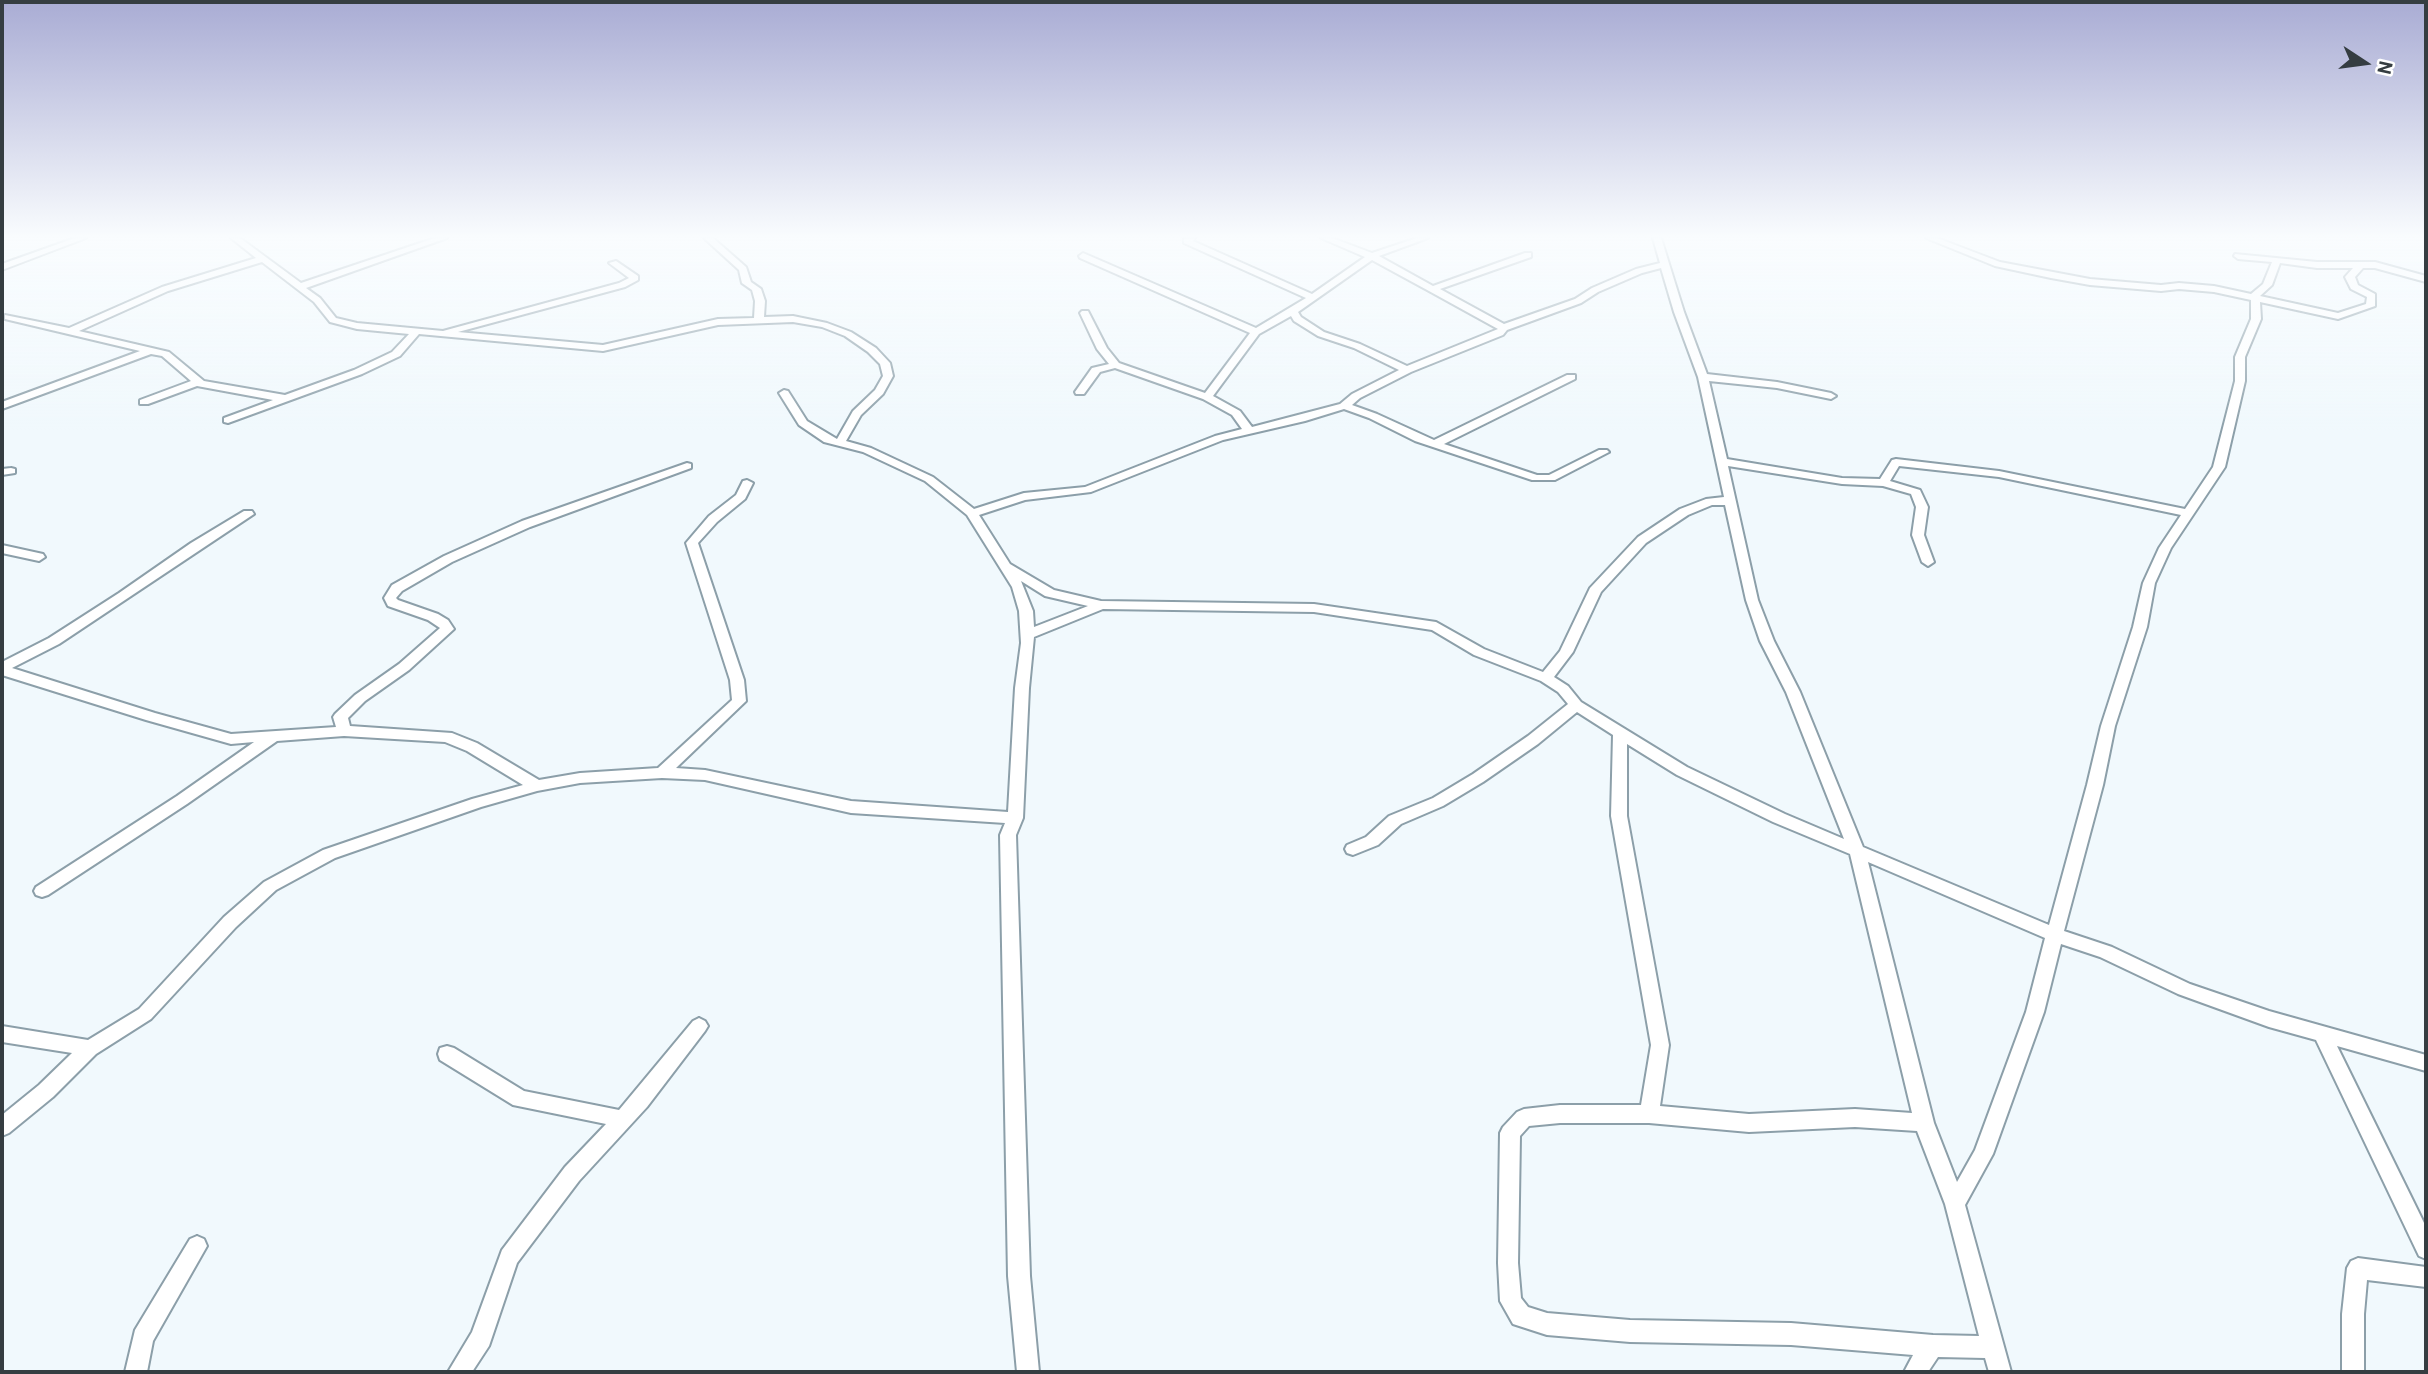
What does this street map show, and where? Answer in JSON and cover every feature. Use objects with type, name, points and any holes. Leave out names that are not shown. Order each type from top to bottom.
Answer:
[{"type":"street","points":[[69,332],[136,302]]},
{"type":"street","points":[[319,302],[332,320],[357,326],[603,348],[680,328],[759,319],[793,319],[824,325],[848,334],[872,350],[885,363],[888,376],[858,413],[840,443]]},
{"type":"street","points":[[438,334],[558,302]]},
{"type":"street","points":[[759,319],[760,302]]},
{"type":"street","points":[[1188,302],[1256,332]]},
{"type":"street","points":[[1207,397],[1256,332],[1306,302]]},
{"type":"street","points":[[1456,302],[1503,328]]},
{"type":"street","points":[[972,513],[1024,497],[1087,490],[1186,449],[1343,406],[1356,396],[1407,370],[1500,333],[1503,328],[1572,302]]},
{"type":"street","points":[[1676,302],[1703,377],[1756,610],[1767,641],[1793,692],[1857,852],[1924,1123],[1955,1204],[2000,1372]]},
{"type":"street","points":[[1955,1204],[1983,1154],[2035,1012],[2108,726],[2140,626],[2149,583],[2165,548],[2219,467],[2240,382],[2240,358],[2256,319],[2255,302]]},
{"type":"street","points":[[2277,302],[2337,316],[2370,306],[2371,302]]},
{"type":"street","points":[[1293,311],[1297,319],[1321,334],[1357,346],[1407,370]]},
{"type":"street","points":[[1085,313],[1102,349],[1115,365],[1207,397],[1236,414],[1249,431]]},
{"type":"street","points":[[8,317],[164,354],[197,382],[287,399]]},
{"type":"street","points":[[228,420],[358,372],[396,354],[415,332]]},
{"type":"street","points":[[2,406],[147,352]]},
{"type":"street","points":[[1080,392],[1096,370],[1115,365]]},
{"type":"street","points":[[1435,444],[1571,377]]},
{"type":"street","points":[[1703,377],[1831,396]]},
{"type":"street","points":[[144,402],[197,382]]},
{"type":"street","points":[[784,393],[803,423],[828,440],[867,450],[929,479],[972,513],[1018,587],[1026,611],[1027,635],[1015,818],[1008,835],[1018,1276],[1028,1372]]},
{"type":"street","points":[[2,395],[17,400]]},
{"type":"street","points":[[1343,406],[1373,416],[1419,439],[1543,480],[1602,452]]},
{"type":"street","points":[[1723,462],[1842,481],[1883,483],[1916,492],[1922,507],[1918,535],[1928,562]]},
{"type":"street","points":[[1883,483],[1896,462],[1999,474],[2188,513]]},
{"type":"street","points":[[344,732],[340,717],[360,698],[413,660],[447,629],[433,617],[393,603],[390,598],[397,588],[448,559],[526,524],[687,466]]},
{"type":"street","points":[[662,773],[739,702],[737,680],[692,543],[713,519],[741,496],[747,483]]},
{"type":"street","points":[[1546,678],[1566,652],[1595,591],[1642,540],[1684,512],[1710,502],[1731,501]]},
{"type":"street","points":[[2,669],[54,641],[124,596],[195,545],[248,514]]},
{"type":"street","points":[[2,549],[39,557]]},
{"type":"street","points":[[1003,565],[1050,593],[1101,605],[1276,606],[1424,622],[1451,633],[1479,652],[1546,678],[1563,689],[1576,705],[1682,771],[1857,852],[2056,935],[2106,952],[2184,989],[2269,1019],[2426,1063]]},
{"type":"street","points":[[1027,635],[1101,605]]},
{"type":"street","points":[[2,669],[231,739],[344,732],[447,737],[472,747],[537,786]]},
{"type":"street","points":[[1353,849],[1372,841],[1395,820],[1438,802],[1478,778],[1533,740],[1576,705]]},
{"type":"street","points":[[1620,732],[1619,816],[1660,1045],[1649,1114]]},
{"type":"street","points":[[42,891],[182,800],[272,737]]},
{"type":"street","points":[[2,1128],[46,1091],[90,1048],[145,1014],[230,922],[270,886],[329,854],[426,819],[537,786],[580,778],[662,773],[705,775],[851,807],[1015,818]]},
{"type":"street","points":[[459,1372],[481,1338],[509,1257],[572,1174],[623,1119],[699,1026]]},
{"type":"street","points":[[2,1034],[90,1048]]},
{"type":"street","points":[[2322,1034],[2426,1249]]},
{"type":"street","points":[[447,1054],[520,1099],[623,1119]]},
{"type":"street","points":[[1924,1123],[1855,1118],[1749,1123],[1649,1114],[1560,1114],[1524,1118],[1510,1133],[1508,1263],[1511,1301],[1521,1317],[1548,1324],[1630,1331],[1791,1334],[1933,1346],[1993,1347]]},
{"type":"street","points":[[136,1372],[143,1338],[197,1246]]},
{"type":"street","points":[[2354,1372],[2353,1314],[2358,1268],[2426,1277]]},
{"type":"street","points":[[1915,1372],[1933,1346]]}]
